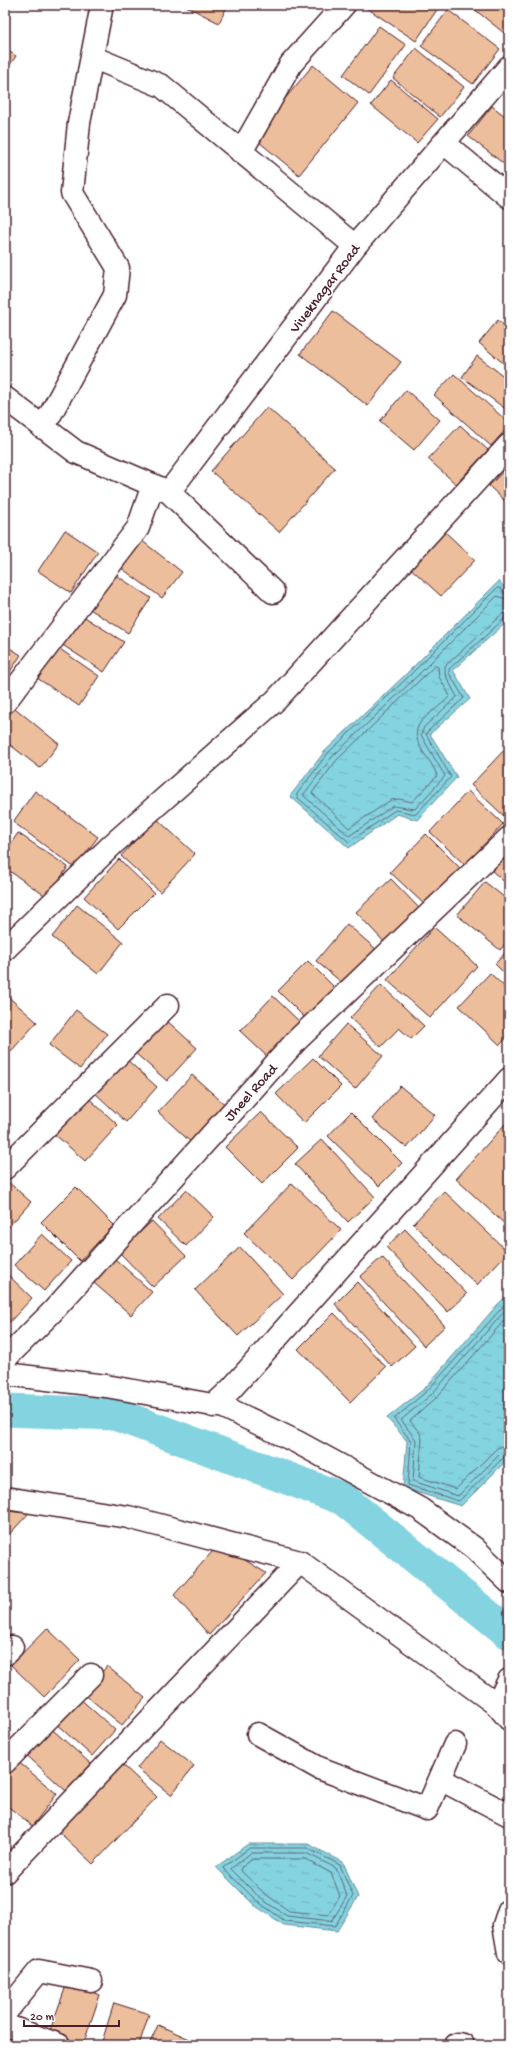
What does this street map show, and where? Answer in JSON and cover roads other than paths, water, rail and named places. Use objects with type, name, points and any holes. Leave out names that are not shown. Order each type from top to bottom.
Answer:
[{"type":"street","points":[[43,428],[115,295],[118,268],[72,193],[79,123],[102,5]]},
{"type":"street","points":[[241,152],[291,64],[344,5]]},
{"type":"street","points":[[92,57],[162,86],[355,246]]},
{"type":"street","name":"Viveknagar Road","points":[[5,702],[138,528],[154,485],[355,246],[509,67]]},
{"type":"street","points":[[444,143],[509,197]]},
{"type":"street","points":[[5,398],[76,452],[154,485],[273,592]]},
{"type":"street","points":[[5,949],[113,844],[276,700],[509,445]]},
{"type":"street","name":"Jheel Road","points":[[5,1359],[52,1312],[297,1040],[509,838]]},
{"type":"street","points":[[5,1168],[168,1005]]},
{"type":"street","points":[[213,1406],[231,1389],[509,1079]]},
{"type":"street","points":[[5,1374],[106,1386],[224,1407],[297,1442],[420,1509],[474,1548],[509,1582]]},
{"type":"street","points":[[5,1498],[128,1517],[300,1562],[503,1712],[509,1680]]},
{"type":"street","points":[[5,1872],[300,1562]]},
{"type":"street","points":[[5,1762],[91,1675]]},
{"type":"street","points":[[258,1734],[319,1768],[427,1809],[455,1744]]},
{"type":"street","points":[[440,1779],[509,1815]]},
{"type":"street","points":[[509,1910],[504,1925],[509,1953]]},
{"type":"street","points":[[5,2013],[39,1971],[91,1981]]},
{"type":"street","points":[[5,2025],[59,2045]]},
{"type":"street","points":[[456,2045],[463,2045]]},
{"type":"water","points":[[499,581],[509,593],[509,620],[453,670],[470,699],[430,734],[457,777],[417,820],[397,814],[349,848],[290,796],[325,751],[404,676]]},
{"type":"water","points":[[509,1294],[509,1458],[461,1506],[403,1488],[407,1441],[387,1418],[425,1388],[498,1304]]},
{"type":"water","points":[[248,1844],[308,1844],[343,1862],[358,1897],[337,1931],[284,1925],[254,1905],[216,1867]]},
{"type":"waterway","points":[[5,1410],[115,1414],[343,1499],[509,1633]]}]
